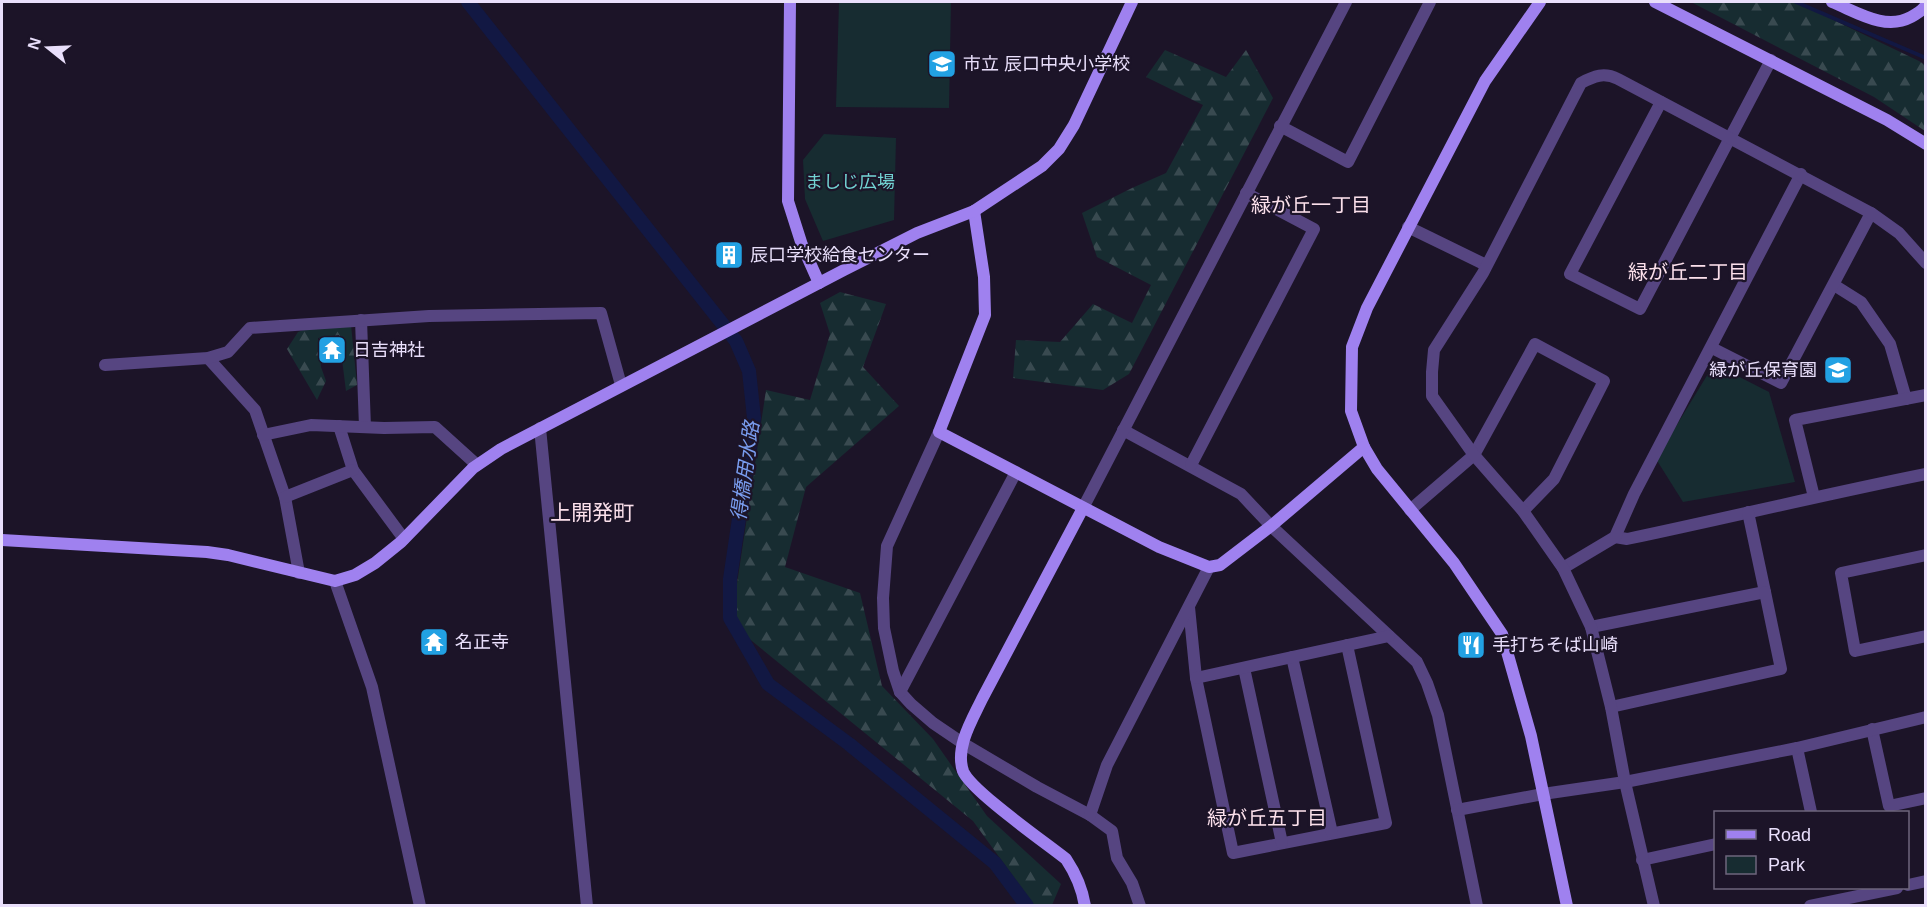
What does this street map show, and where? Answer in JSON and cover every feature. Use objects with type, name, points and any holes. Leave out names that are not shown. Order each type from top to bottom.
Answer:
[{"type":"street","points":[[790,2],[788,201],[802,245],[819,283]]},
{"type":"street","points":[[2,540],[207,552],[335,581],[355,575],[375,563],[404,539],[477,465],[501,449],[917,233],[974,211],[1042,166],[1059,149],[1074,125],[1132,2]]},
{"type":"street","points":[[1084,906],[1076,873],[1066,859],[983,794],[963,772],[961,757],[967,730],[981,699],[1346,2]]},
{"type":"street","points":[[1280,126],[1348,162],[1430,2]]},
{"type":"street","points":[[1540,2],[1485,81],[1367,308],[1352,347],[1351,411],[1364,447],[1377,469],[1454,563],[1502,634],[1531,736],[1567,906]]},
{"type":"street","points":[[1655,2],[1887,120],[1926,144]]},
{"type":"street","points":[[1832,2],[1879,22],[1901,22],[1923,10],[1926,5]]},
{"type":"street","points":[[1661,102],[1570,274],[1640,309],[1771,60]]},
{"type":"street","points":[[1654,906],[1625,782],[1611,706],[1591,627],[1563,568],[1523,511],[1474,455],[1432,396],[1434,350],[1486,266],[1581,83],[1596,75],[1610,75],[1871,213],[1899,233],[1924,259]]},
{"type":"street","points":[[1563,568],[1615,537],[1634,494],[1801,174]]},
{"type":"street","points":[[1191,465],[1314,229],[1246,193]]},
{"type":"street","points":[[974,211],[984,277],[985,315],[939,432],[887,546],[883,598],[884,628],[892,671],[900,692],[933,723],[1037,787],[1090,815],[1112,831],[1117,858],[1132,883],[1140,906]]},
{"type":"street","points":[[1712,348],[1781,383],[1871,213]]},
{"type":"street","points":[[1408,227],[1486,266]]},
{"type":"street","points":[[1834,285],[1861,302],[1890,344],[1906,399]]},
{"type":"street","points":[[105,365],[208,358],[228,352],[250,328],[429,316],[601,313],[621,385]]},
{"type":"street","points":[[361,320],[365,427]]},
{"type":"street","points":[[1410,510],[1474,455],[1535,344],[1604,381],[1554,479],[1523,511]]},
{"type":"street","points":[[208,358],[255,410],[285,497],[299,573]]},
{"type":"street","points":[[1814,496],[1795,420],[1926,395]]},
{"type":"street","points":[[263,435],[311,425],[435,427],[477,465]]},
{"type":"street","points":[[339,426],[353,470],[404,539]]},
{"type":"street","points":[[540,428],[587,906]]},
{"type":"street","points":[[1123,430],[1241,494],[1270,526],[1417,662],[1438,715],[1477,906]]},
{"type":"street","points":[[939,432],[1159,547],[1209,567],[1220,565],[1364,447]]},
{"type":"street","points":[[285,497],[353,470]]},
{"type":"street","points":[[900,692],[1016,472]]},
{"type":"street","points":[[1615,537],[1627,539],[1814,496],[1926,474]]},
{"type":"street","points":[[1611,706],[1781,669],[1748,512]]},
{"type":"street","points":[[1926,555],[1841,573],[1855,651],[1926,636]]},
{"type":"street","points":[[1090,815],[1107,765],[1209,567]]},
{"type":"street","points":[[335,581],[372,687],[420,906]]},
{"type":"street","points":[[1591,627],[1765,592]]},
{"type":"street","points":[[1189,607],[1196,678],[1233,853],[1386,823],[1347,645]]},
{"type":"street","points":[[1196,678],[1389,636]]},
{"type":"street","points":[[1292,657],[1332,833]]},
{"type":"street","points":[[1244,668],[1282,843]]},
{"type":"street","points":[[1457,810],[1625,782],[1797,748],[1926,717]]},
{"type":"street","points":[[1872,729],[1889,806],[1926,798]]},
{"type":"street","points":[[1797,748],[1811,811]]},
{"type":"street","points":[[1642,860],[1714,844]]},
{"type":"street","points":[[1909,885],[1926,881]]},
{"type":"street","points":[[1810,906],[1866,900],[1894,889]]},
{"type":"green space","points":[[839,2],[951,2],[949,108],[836,107]]},
{"type":"green space","points":[[1691,2],[1796,2],[1919,61],[1925,65],[1925,131],[1874,97]]},
{"type":"green space","points":[[1165,50],[1226,77],[1246,50],[1273,98],[1129,374],[1103,390],[1013,378],[1016,340],[1060,342],[1093,304],[1132,323],[1151,285],[1097,257],[1082,213],[1166,173],[1203,105],[1146,77]]},
{"type":"green space","name":"ましじ広場","points":[[824,134],[896,138],[894,220],[823,241],[805,199],[803,160]]},
{"type":"green space","points":[[840,292],[886,304],[863,367],[899,406],[806,487],[785,567],[860,593],[882,686],[933,739],[987,816],[1061,884],[1052,905],[1034,905],[973,821],[731,624],[766,390],[810,400],[830,334],[820,303]]},
{"type":"green space","points":[[351,325],[357,385],[346,391],[339,335],[318,338],[321,367],[326,381],[317,400],[287,349],[298,332],[309,328]]},
{"type":"green space","points":[[1714,364],[1769,392],[1795,482],[1683,502],[1656,459]]},
{"type":"waterway","name":"得橋用水路","points":[[468,2],[736,341],[749,371],[754,418],[730,579],[730,618],[768,684],[849,744],[995,863],[1027,906]]},
{"type":"waterway","points":[[1796,2],[1926,58]]},
{"type":"place","name":"市立 辰口中央小学校","points":[[942,64]]},
{"type":"place","name":"辰口学校給食センター","points":[[729,255]]},
{"type":"place","name":"日吉神社","points":[[332,350]]},
{"type":"place","name":"緑が丘保育園","points":[[1838,370]]},
{"type":"place","name":"名正寺","points":[[434,642]]},
{"type":"place","name":"手打ちそば山崎","points":[[1471,645]]},
{"type":"district","name":"緑が丘一丁目","points":[[1311,205]]},
{"type":"district","name":"緑が丘二丁目","points":[[1688,272]]},
{"type":"district","name":"上開発町","points":[[592,512]]},
{"type":"district","name":"緑が丘五丁目","points":[[1267,818]]}]
